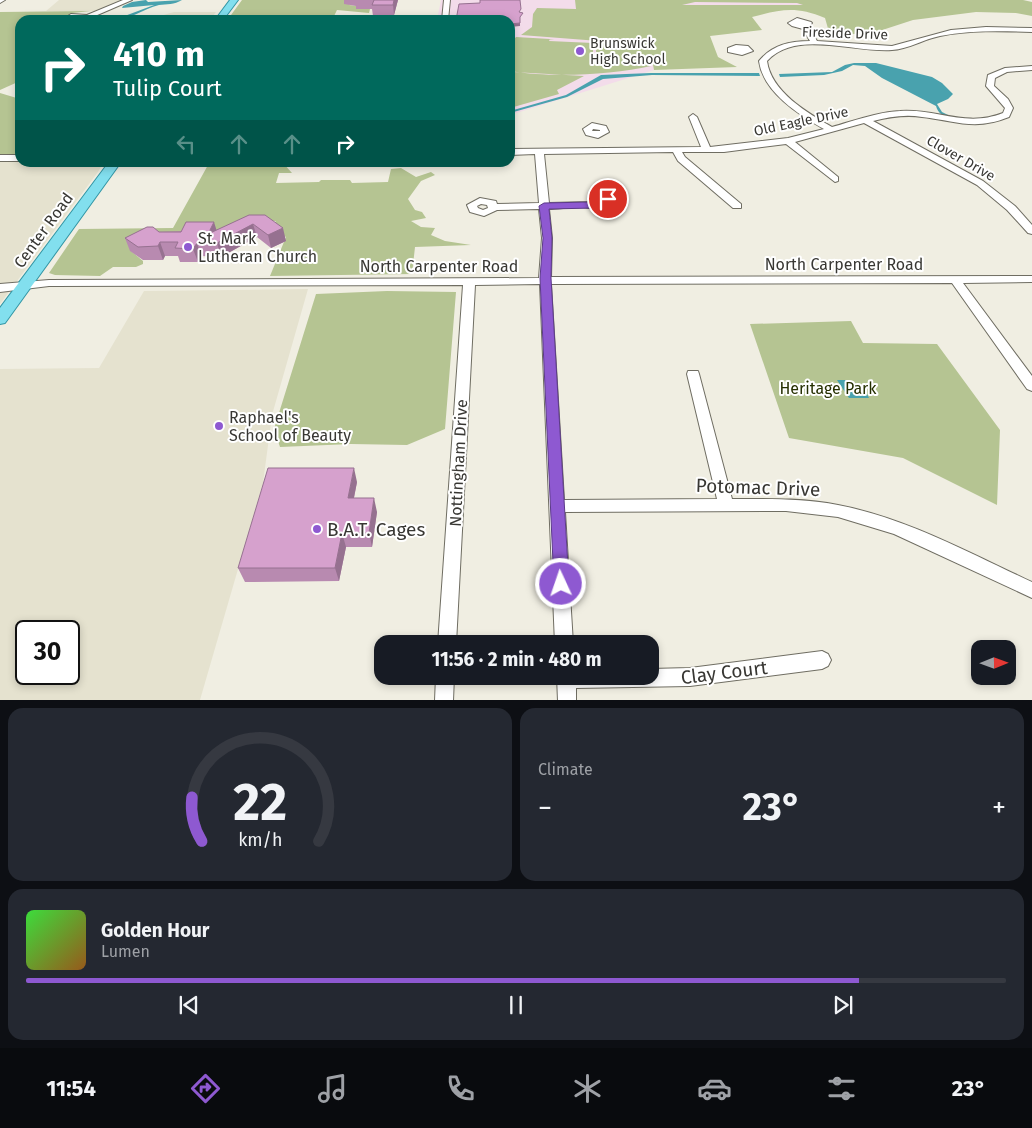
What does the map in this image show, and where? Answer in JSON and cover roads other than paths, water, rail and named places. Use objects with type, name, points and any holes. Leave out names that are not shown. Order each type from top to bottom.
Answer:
[{"type":"main road","points":[[223,15],[234,0]]},
{"type":"main road","name":"Center Road","points":[[0,320],[111,167]]},
{"type":"street","points":[[91,15],[129,0]]},
{"type":"street","points":[[446,15],[447,0]]},
{"type":"street","points":[[805,27],[815,43]]},
{"type":"street","name":"Fireside Drive","points":[[766,56],[774,50],[786,46],[815,43],[883,48],[904,46],[944,33],[1032,30]]},
{"type":"street","points":[[748,52],[766,56],[763,61],[764,68],[782,96],[798,110],[832,130]]},
{"type":"street","name":"Old Eagle Drive","points":[[515,152],[707,150],[788,141],[890,114],[910,113],[966,122],[996,120],[1006,115],[1009,108],[1005,101],[990,86],[991,77],[1005,70],[1032,68]]},
{"type":"street","points":[[693,117],[707,150]]},
{"type":"street","name":"Clover Drive","points":[[866,121],[980,183],[1011,208],[1032,231]]},
{"type":"street","points":[[598,135],[598,151]]},
{"type":"street","points":[[788,141],[836,179]]},
{"type":"street","points":[[676,150],[681,159],[737,206]]},
{"type":"street","points":[[539,152],[547,238],[546,282],[564,635]]},
{"type":"street","points":[[0,158],[15,158]]},
{"type":"street","points":[[494,207],[594,205]]},
{"type":"street","points":[[955,279],[1032,386]]},
{"type":"street","name":"North Carpenter Road","points":[[26,284],[1032,279]]},
{"type":"street","points":[[0,280],[17,280],[26,284]]},
{"type":"street","name":"Nottingham Drive","points":[[448,635],[469,282]]},
{"type":"street","points":[[0,288],[12,288],[26,284]]},
{"type":"street","points":[[693,374],[726,505]]},
{"type":"street","name":"Potomac Drive","points":[[557,506],[786,504],[814,507],[868,519],[928,541],[1032,590]]},
{"type":"street","name":"Clay Court","points":[[659,678],[690,678],[822,660]]},
{"type":"street","points":[[444,700],[445,685]]},
{"type":"street","points":[[566,685],[567,700]]},
{"type":"water","points":[[182,0],[173,4],[159,5],[133,15],[127,15],[154,5],[122,8],[132,2]]},
{"type":"water","points":[[876,63],[932,77],[942,83],[953,94],[948,99],[937,104],[942,112],[950,116],[941,114],[936,106],[882,78],[865,66],[853,65],[842,71],[824,75],[780,77],[779,74],[832,72],[845,65]]},
{"type":"water","points":[[759,73],[760,76],[652,75],[603,79],[567,97],[515,112],[515,110],[566,95],[601,75]]},
{"type":"water","points":[[837,380],[850,380],[854,392],[866,392],[869,398],[849,398]]},
{"type":"place","name":"Brunswick High School","points":[[580,51]]},
{"type":"place","name":"St. Mark Lutheran Church","points":[[188,247]]},
{"type":"place","name":"Raphael's School of Beauty","points":[[219,426]]},
{"type":"place","name":"B.A.T. Cages","points":[[317,529]]},
{"type":"park label","name":"Heritage Park","points":[[828,388]]}]
